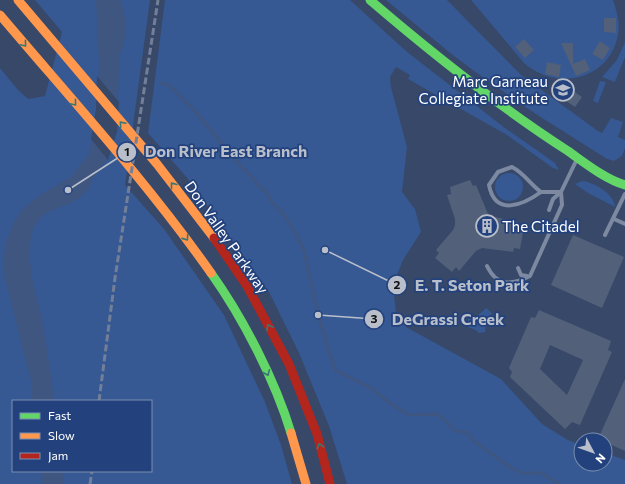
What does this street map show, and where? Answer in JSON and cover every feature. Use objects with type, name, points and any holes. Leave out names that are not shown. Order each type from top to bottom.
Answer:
[{"type":"main road","name":"Don Valley Parkway","points":[[18,0],[157,164],[202,222],[247,286],[289,364],[317,434],[330,484]]},
{"type":"main road","points":[[370,0],[407,33],[479,91],[577,159],[621,184],[625,193]]},
{"type":"main road","points":[[0,15],[153,196],[182,232],[222,289],[260,357],[288,423],[306,484]]},
{"type":"lane","points":[[549,210],[553,199],[561,192],[577,159]]},
{"type":"lane","points":[[541,192],[528,181],[520,171],[512,168],[498,172],[490,185],[491,194],[495,200],[504,206],[518,205],[541,192],[561,192]]},
{"type":"lane","points":[[487,266],[495,276],[508,283],[530,276],[562,205],[561,192]]},
{"type":"lane","points":[[605,235],[614,219],[625,193]]},
{"type":"lane","points":[[614,219],[625,224]]},
{"type":"lane","points":[[518,268],[521,275],[524,277],[530,276]]},
{"type":"shaded area","points":[[35,0],[150,0],[125,185],[164,229],[224,315],[265,402],[281,445],[292,484],[0,484],[0,68],[18,90],[28,99],[45,96],[62,32]]},
{"type":"shaded area","points":[[96,0],[120,0],[126,26],[123,47],[120,53],[116,119],[107,158],[92,180],[88,190],[78,199],[48,212],[41,217],[32,233],[30,255],[32,277],[44,330],[54,400],[32,400],[32,384],[5,279],[3,259],[7,239],[14,222],[23,209],[40,195],[71,177],[89,154],[98,109],[99,61]]},
{"type":"shaded area","points":[[165,0],[350,0],[406,51],[505,128],[555,163],[559,170],[553,168],[507,135],[408,79],[410,75],[396,67],[390,77],[391,87],[407,147],[402,192],[415,209],[421,232],[403,260],[393,285],[396,313],[406,327],[501,379],[542,424],[573,442],[573,472],[613,472],[613,456],[625,460],[625,484],[347,484],[329,426],[299,353],[269,292],[188,179],[148,133]]},
{"type":"shaded area","points":[[386,0],[447,0],[521,75],[598,131],[602,133],[611,118],[623,122],[618,137],[625,140],[625,148],[622,156],[614,161],[607,159],[528,109],[449,52]]},
{"type":"shaded area","points":[[471,0],[613,0],[619,24],[617,39],[611,53],[602,65],[591,73],[564,79],[550,77],[536,71],[524,63]]},
{"type":"shaded area","points":[[625,42],[625,57],[615,82],[602,77],[617,60]]},
{"type":"shaded area","points":[[600,81],[606,82],[598,103],[593,101]]},
{"type":"shaded area","points":[[509,173],[519,177],[523,187],[519,197],[509,201],[499,197],[495,187],[499,177]]},
{"type":"shaded area","points":[[582,181],[597,186],[607,193],[614,202],[615,207],[588,193],[575,184]]},
{"type":"shaded area","points":[[486,308],[492,313],[486,322],[485,332],[479,333],[476,330],[467,327],[468,319],[474,319]]},
{"type":"shaded area","points":[[41,472],[62,472],[64,484],[42,484]]},
{"type":"pier","points":[[97,76],[119,102],[117,132],[108,160],[91,139],[96,109]]},
{"type":"building","points":[[604,18],[616,18],[616,33],[604,32]]},
{"type":"building","points":[[524,39],[534,50],[525,58],[515,47]]},
{"type":"building","points":[[600,41],[610,48],[603,60],[592,54]]},
{"type":"building","points":[[561,43],[573,43],[573,64],[585,59],[590,70],[576,76]]},
{"type":"building","points":[[547,62],[561,65],[559,77],[545,74]]},
{"type":"building","points":[[570,89],[582,97],[575,107],[563,99]]},
{"type":"building","name":"The Citadel","points":[[470,180],[473,186],[476,185],[488,214],[518,222],[518,226],[524,227],[520,249],[514,248],[513,252],[482,248],[476,251],[459,271],[456,267],[452,272],[435,258],[439,253],[436,250],[453,230],[455,225],[455,219],[447,195],[451,194],[450,187]]},
{"type":"building","points":[[573,235],[624,257],[602,308],[551,285]]},
{"type":"building","points":[[539,310],[611,341],[608,350],[612,352],[580,425],[572,422],[565,429],[510,377],[512,372],[509,368],[531,317],[535,318]],"holes":[[[550,345],[583,360],[567,395],[540,369]]]},
{"type":"building","points":[[625,379],[625,451],[613,446],[613,432],[601,432]]},
{"type":"waterway","points":[[161,83],[169,85],[194,110],[243,169],[263,190],[267,192],[270,200],[285,216],[303,247],[318,315],[335,370],[371,388],[390,403],[409,415],[438,414],[456,431],[467,432],[474,441],[510,467],[521,473],[541,473],[559,484]]},
{"type":"railway","points":[[99,400],[115,278],[158,0]]},
{"type":"railway","points":[[90,484],[92,472]]},
{"type":"traffic: fast","points":[[370,0],[442,60],[491,98],[595,170],[610,179],[625,185]]},
{"type":"traffic: fast","points":[[211,273],[235,310],[257,350],[276,392],[291,433]]},
{"type":"traffic: slow","points":[[18,0],[157,164],[214,238]]},
{"type":"traffic: slow","points":[[0,15],[135,174],[187,239],[211,273]]},
{"type":"traffic: slow","points":[[291,433],[306,484]]},
{"type":"traffic: jam","points":[[214,238],[247,286],[289,364],[317,434],[330,484]]},
{"type":"place","name":"Marc Garneau Collegiate Institute","points":[[563,90]]},
{"type":"place","name":"Don River East Branch","points":[[68,190]]},
{"type":"place","name":"The Citadel","points":[[487,226]]},
{"type":"place","name":"E. T. Seton Park","points":[[325,250]]},
{"type":"place","name":"DeGrassi Creek","points":[[318,315]]}]
